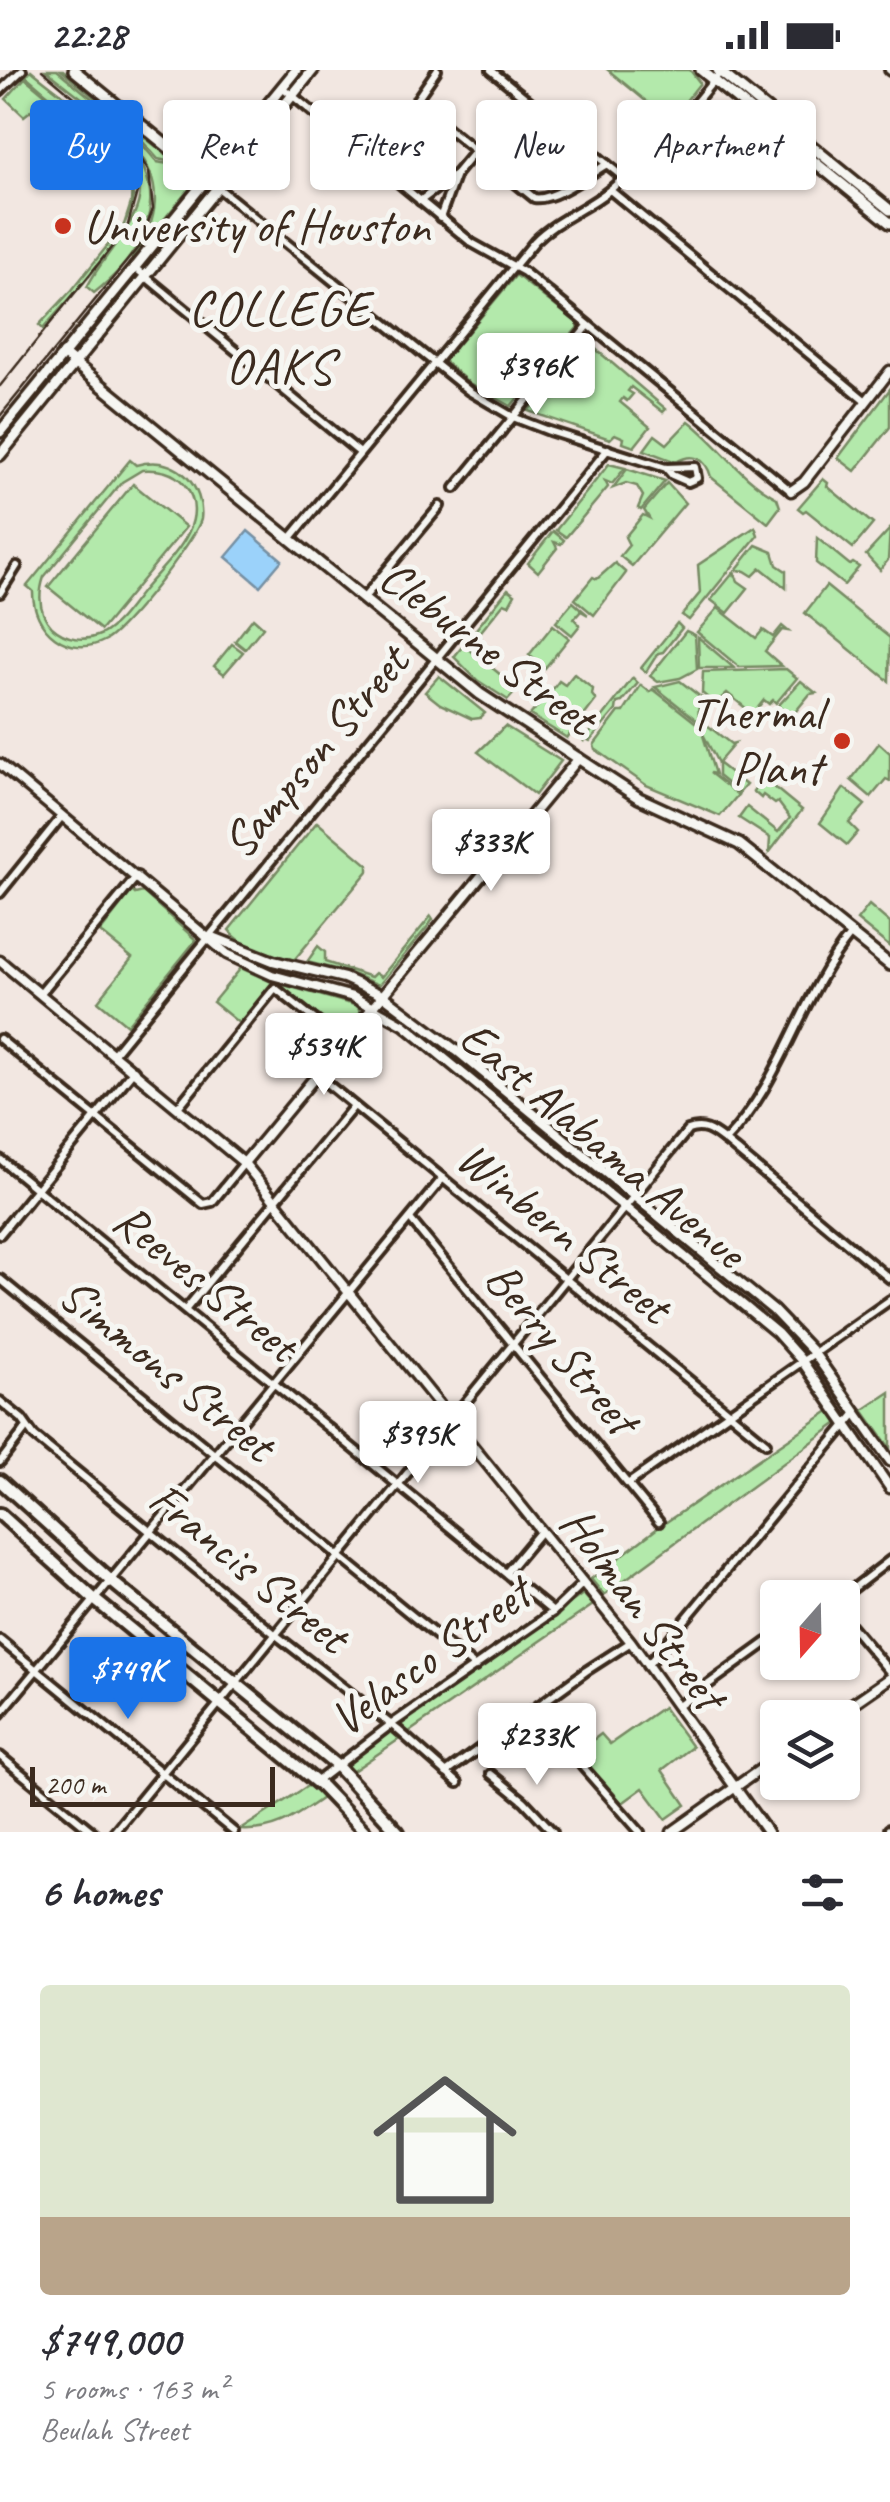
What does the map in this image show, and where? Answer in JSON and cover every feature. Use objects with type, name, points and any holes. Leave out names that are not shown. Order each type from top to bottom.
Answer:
[{"type":"main road","points":[[74,70],[163,143]]},
{"type":"main road","points":[[271,100],[296,70]]},
{"type":"main road","points":[[288,100],[312,70]]},
{"type":"main road","points":[[700,70],[719,73],[890,223]]},
{"type":"main road","points":[[847,182],[890,210]]},
{"type":"main road","points":[[0,432],[196,190]]},
{"type":"main road","points":[[2,447],[215,190]]},
{"type":"main road","name":"Cleburne Street","points":[[63,354],[480,694],[639,798],[739,844],[890,964]]},
{"type":"main road","points":[[0,1481],[110,1580],[337,1766],[398,1832]]},
{"type":"main road","points":[[0,1514],[94,1598],[316,1782],[365,1832]]},
{"type":"street","points":[[0,91],[22,70]]},
{"type":"street","points":[[437,70],[416,100],[534,198],[542,200],[607,164]]},
{"type":"street","points":[[491,70],[617,172]]},
{"type":"street","points":[[697,100],[719,73]]},
{"type":"street","points":[[282,87],[440,218],[481,249],[514,266],[792,492],[798,490],[890,370]]},
{"type":"street","points":[[456,174],[475,151]]},
{"type":"street","points":[[290,540],[546,230],[617,184]]},
{"type":"street","points":[[221,190],[469,391],[513,417],[666,468],[690,465],[698,474],[688,482],[672,476],[666,468]]},
{"type":"street","points":[[420,201],[435,190]]},
{"type":"street","points":[[440,218],[450,190]]},
{"type":"street","points":[[610,190],[866,402]]},
{"type":"street","points":[[134,268],[360,453]]},
{"type":"street","points":[[455,488],[588,326]]},
{"type":"street","name":"Sampson Street","points":[[114,1053],[608,449]]},
{"type":"street","points":[[364,599],[440,506]]},
{"type":"street","points":[[0,592],[18,566]]},
{"type":"street","points":[[0,1039],[197,1201],[212,1202],[579,758]]},
{"type":"street","name":"East Alabama Avenue","points":[[0,764],[227,954],[289,980],[333,989],[404,1025],[777,1333],[802,1362],[890,1488]]},
{"type":"street","points":[[0,893],[62,816]]},
{"type":"street","points":[[40,994],[137,876]]},
{"type":"street","points":[[725,1141],[765,1090],[828,963],[852,933]]},
{"type":"street","name":"East Alabama Avenue","points":[[209,936],[273,961],[344,978],[384,996],[457,1051],[773,1310],[814,1353],[890,1461]]},
{"type":"street","name":"Holman Street","points":[[0,961],[244,1163],[631,1642],[766,1832]]},
{"type":"street","points":[[179,1106],[275,988],[344,1043]]},
{"type":"street","points":[[0,1234],[134,1070]]},
{"type":"street","name":"Winbern Street","points":[[318,1076],[766,1443]]},
{"type":"street","points":[[186,1309],[354,1106]]},
{"type":"street","points":[[114,1832],[688,1130],[697,1126],[708,1129],[725,1141],[890,1279]]},
{"type":"street","name":"Reeves Street","points":[[0,1159],[553,1612]]},
{"type":"street","points":[[0,1714],[443,1178]]},
{"type":"street","name":"Berry Street","points":[[410,1219],[659,1522]]},
{"type":"street","points":[[716,1282],[726,1270]]},
{"type":"street","name":"Simmons Street","points":[[0,1278],[475,1667]]},
{"type":"street","points":[[629,1483],[890,1300]]},
{"type":"street","name":"Francis Street","points":[[0,1400],[276,1636],[458,1784]]},
{"type":"street","points":[[647,1666],[856,1414]]},
{"type":"street","points":[[0,1462],[27,1427]]},
{"type":"street","points":[[506,1573],[541,1532]]},
{"type":"street","points":[[860,1582],[890,1560]]},
{"type":"street","name":"Velasco Street","points":[[316,1782],[553,1612],[583,1583]]},
{"type":"street","points":[[856,1700],[890,1675],[860,1638]]},
{"type":"street","points":[[0,1640],[234,1832]]},
{"type":"street","points":[[446,1772],[631,1642]]},
{"type":"street","points":[[676,1708],[760,1648]]},
{"type":"street","points":[[0,1756],[92,1832]]},
{"type":"street","points":[[582,1766],[640,1832]]},
{"type":"street","points":[[672,1832],[760,1769]]},
{"type":"street","points":[[491,1774],[554,1832]]},
{"type":"green space","points":[[31,70],[69,100],[54,100],[26,76]]},
{"type":"green space","points":[[46,70],[57,70],[94,100],[84,100]]},
{"type":"green space","points":[[608,70],[690,70],[700,83],[687,100],[644,100]]},
{"type":"green space","points":[[25,78],[48,97],[30,100],[30,111],[24,116],[6,99]]},
{"type":"green space","points":[[143,136],[163,152],[163,160],[143,142]]},
{"type":"green space","points":[[143,146],[157,162],[163,163],[163,190],[188,190],[131,259],[149,227],[155,199],[143,161]]},
{"type":"green space","points":[[143,169],[150,203],[147,223],[127,260],[94,293],[87,287],[138,203],[140,190],[143,190]]},
{"type":"green space","points":[[122,227],[97,267],[43,329],[39,325]]},
{"type":"green space","points":[[516,275],[578,327],[511,406],[469,383],[444,361]]},
{"type":"green space","points":[[585,340],[666,409],[663,412],[631,387],[628,391],[633,394],[620,402],[650,427],[634,447],[615,434],[610,439],[528,411]]},
{"type":"green space","points":[[890,389],[890,427],[855,471],[838,458]]},
{"type":"green space","points":[[689,421],[753,482],[777,498],[780,507],[768,523],[711,477],[698,459],[688,457],[676,462],[644,450],[655,435],[667,444]]},
{"type":"green space","points":[[130,460],[136,465],[169,465],[193,485],[201,508],[197,529],[143,603],[106,640],[78,646],[55,637],[39,618],[33,591],[27,586]],"holes":[[[142,470],[165,472],[184,484],[192,498],[191,527],[174,554],[108,630],[89,638],[63,635],[47,621],[42,609],[44,577],[122,482]]]},
{"type":"green space","points":[[609,464],[625,468],[612,484],[605,481],[608,487],[566,537],[556,530]]},
{"type":"green space","points":[[627,469],[665,481],[641,510],[638,508],[643,496],[637,486],[626,483],[613,488]]},
{"type":"green space","points":[[823,479],[873,524],[853,548],[806,510],[798,508]]},
{"type":"green space","points":[[667,483],[685,503],[632,566],[620,556],[629,545],[625,537],[643,515],[649,518],[644,510]]},
{"type":"green space","points":[[133,484],[186,527],[101,630],[48,587]]},
{"type":"green space","points":[[755,527],[758,535],[689,620],[682,615],[700,593],[698,565]]},
{"type":"green space","points":[[890,529],[888,560],[880,570],[866,555]]},
{"type":"green space","points":[[553,531],[564,540],[561,544],[554,542],[557,548],[538,572],[528,563]]},
{"type":"green space","points":[[817,538],[850,565],[859,567],[844,585],[816,563]]},
{"type":"green space","points":[[756,545],[773,552],[777,565],[786,571],[786,588],[761,568],[753,576],[736,570]]},
{"type":"green space","points":[[615,563],[626,573],[594,615],[575,599],[593,577],[597,579]]},
{"type":"green space","points":[[734,572],[748,588],[728,613],[711,600]]},
{"type":"green space","points":[[826,586],[890,638],[889,681],[805,613]]},
{"type":"green space","points":[[508,589],[515,594],[509,605],[504,603],[469,649],[518,689],[508,700],[477,680],[454,657]]},
{"type":"green space","points":[[573,602],[588,615],[581,611],[574,619],[580,625],[572,635],[556,622]]},
{"type":"green space","points":[[718,608],[756,638],[763,630],[773,637],[782,626],[788,631],[782,630],[765,651],[782,666],[739,667],[697,632]]},
{"type":"green space","points":[[253,618],[263,627],[245,649],[235,641]]},
{"type":"green space","points":[[677,623],[682,628],[646,672],[641,668]]},
{"type":"green space","points":[[553,625],[569,638],[545,668],[529,655]]},
{"type":"green space","points":[[686,631],[695,635],[697,669],[680,678],[658,682],[650,676]]},
{"type":"green space","points":[[698,637],[734,668],[699,668]]},
{"type":"green space","points":[[232,644],[243,652],[224,674],[214,666]]},
{"type":"green space","points":[[786,669],[797,678],[776,703],[764,700],[748,720],[748,710],[727,693],[715,704],[702,693],[703,672]]},
{"type":"green space","points":[[574,674],[593,689],[596,700],[567,738],[530,715],[546,697],[552,701],[555,697],[550,693],[559,681],[565,685]]},
{"type":"green space","points":[[439,676],[485,713],[472,719],[425,692]]},
{"type":"green space","points":[[633,678],[638,683],[617,703],[616,710],[590,741],[583,742]]},
{"type":"green space","points":[[680,681],[698,695],[699,722],[655,687]]},
{"type":"green space","points":[[801,681],[816,693],[810,694],[791,717],[778,706]]},
{"type":"green space","points":[[641,685],[650,692],[653,689],[700,726],[715,774],[710,773],[738,795],[720,816],[646,785],[595,749],[594,745],[619,712],[624,712]]},
{"type":"green space","points":[[701,697],[712,708],[702,721]]},
{"type":"green space","points":[[702,721],[731,744],[735,743],[718,763],[703,734]]},
{"type":"green space","points":[[505,726],[561,761],[535,795],[478,752]]},
{"type":"green space","points":[[879,743],[890,753],[890,781],[886,779],[871,797],[851,780]]},
{"type":"green space","points":[[718,763],[746,785],[739,793],[718,776]]},
{"type":"green space","points":[[763,778],[802,810],[769,853],[770,838],[739,818],[747,807],[778,832],[790,818],[778,802],[775,804],[763,795],[761,798],[753,791]]},
{"type":"green space","points":[[844,788],[865,805],[849,823],[858,832],[847,845],[820,823]]},
{"type":"green space","points":[[317,822],[368,865],[368,871],[294,960],[258,950],[229,930]]},
{"type":"green space","points":[[132,891],[143,892],[196,940],[127,1025],[98,1001],[132,958],[100,932]]},
{"type":"green space","points":[[869,905],[890,923],[890,947],[857,920]]},
{"type":"green space","points":[[431,916],[429,925],[379,985],[307,962],[318,946],[325,952],[325,962],[381,977]]},
{"type":"green space","points":[[241,968],[274,983],[240,1024],[213,1002]]},
{"type":"green space","points":[[284,985],[358,1006],[360,1013],[342,1035],[282,989]]},
{"type":"green space","points":[[890,1392],[890,1448],[863,1410]]},
{"type":"green space","points":[[831,1410],[838,1423],[604,1595],[591,1579],[659,1527]]},
{"type":"green space","points":[[583,1594],[593,1605],[406,1734],[398,1725]]},
{"type":"green space","points":[[663,1707],[692,1747],[662,1770],[686,1805],[666,1819],[643,1788],[621,1804],[576,1753],[601,1734],[610,1744]]},
{"type":"green space","points":[[391,1730],[401,1738],[350,1773],[343,1765]]},
{"type":"green space","points":[[312,1783],[325,1796],[305,1810],[276,1825],[240,1830]]},
{"type":"water","points":[[248,531],[282,560],[260,586],[226,557]]},
{"type":"tram line","points":[[0,416],[140,245],[153,209],[149,172],[134,147],[42,70]]},
{"type":"tram line","points":[[0,386],[127,228],[137,190]]},
{"type":"place","name":"University of Houston","points":[[63,226]]},
{"type":"place","name":"Thermal Plant","points":[[842,741]]},
{"type":"district","name":"COLLEGE OAKS","points":[[280,337]]}]
